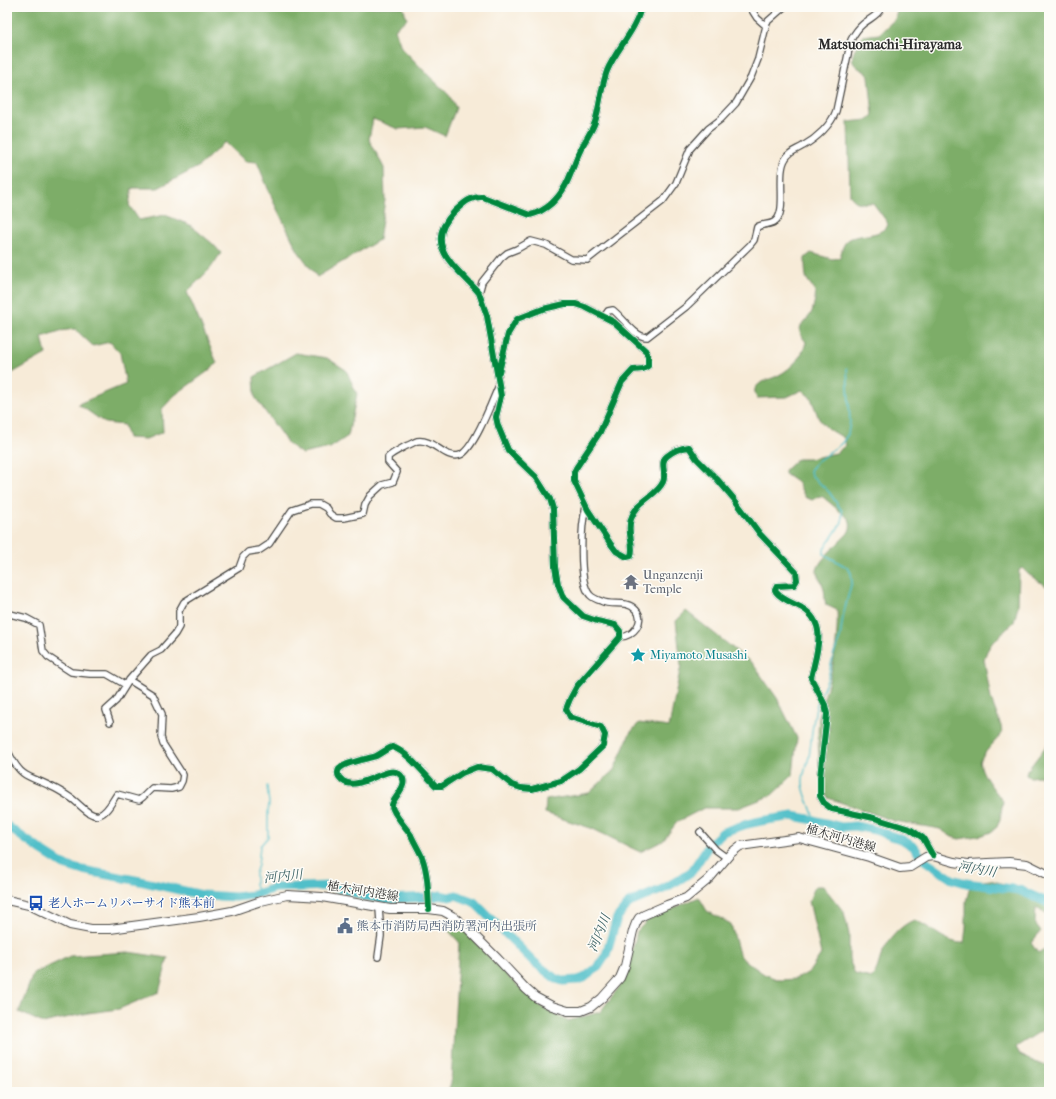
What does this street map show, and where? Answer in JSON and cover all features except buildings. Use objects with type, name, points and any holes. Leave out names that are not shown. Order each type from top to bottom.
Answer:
[{"type":"main road","name":"植木河内港線","points":[[7,900],[29,905],[70,925],[91,929],[110,929],[199,917],[232,911],[261,901],[287,895],[322,896],[390,909],[429,906],[454,917],[535,997],[552,1006],[568,1011],[581,1011],[591,1007],[602,998],[620,978],[625,966],[633,931],[640,918],[661,907],[686,898],[709,879],[727,858],[740,846],[799,838],[869,857],[900,868],[910,867],[929,856]]},
{"type":"main road","points":[[929,856],[968,864],[1009,862],[1027,864],[1049,875]]},
{"type":"street","points":[[429,906],[429,891],[422,858],[410,834],[392,807],[392,803],[400,793],[403,778],[395,771],[384,773],[355,784],[346,783],[337,773],[338,769],[341,766],[376,756],[392,747],[400,750],[424,772],[436,786],[442,786],[462,773],[477,767],[492,768],[512,785],[521,788],[532,789],[562,781],[579,769],[603,746],[605,735],[601,727],[570,717],[566,709],[576,686],[620,637],[620,631],[615,625],[582,616],[563,597],[556,578],[553,509],[550,499],[536,477],[508,450],[503,439],[496,417],[501,396],[487,316],[479,293],[443,251],[440,235],[450,216],[471,198],[477,196],[530,215],[537,214],[545,210],[557,198],[564,189],[571,175],[580,150],[595,122],[607,72],[633,28],[641,7]]},
{"type":"street","points":[[750,7],[757,18],[766,26]]},
{"type":"street","points":[[479,293],[482,282],[494,265],[507,252],[517,249],[531,241],[546,245],[572,259],[587,260],[632,227],[663,201],[676,183],[690,149],[708,129],[721,119],[736,103],[745,89],[758,58],[766,26],[772,17],[784,7]]},
{"type":"street","points":[[604,317],[608,311],[613,310],[636,333],[642,337],[647,337],[687,306],[750,245],[754,240],[757,227],[774,222],[778,218],[780,209],[781,171],[786,157],[793,150],[803,146],[828,126],[836,111],[851,40],[863,23],[873,17],[882,7]]},
{"type":"street","points":[[110,722],[106,710],[116,701],[128,683],[151,655],[161,650],[175,634],[179,627],[179,611],[184,602],[239,568],[243,557],[248,552],[260,550],[269,544],[292,510],[310,504],[319,504],[326,508],[330,514],[336,518],[363,514],[365,505],[370,496],[382,485],[393,482],[397,472],[388,462],[388,457],[394,452],[418,441],[425,441],[446,453],[453,455],[460,455],[464,452],[474,439],[486,416],[498,382],[508,334],[517,319],[544,308],[565,304],[576,304],[614,322],[646,351],[648,357],[648,366],[643,369],[633,370],[622,382],[600,432],[574,472],[574,481],[586,507],[616,551],[627,557],[631,556],[633,550],[628,529],[636,508],[659,488],[664,481],[663,461],[666,457],[680,448],[689,447],[697,459],[734,499],[760,534],[796,572],[797,580],[794,585],[778,586],[775,590],[776,592],[804,609],[813,616],[818,624],[819,638],[811,678],[825,705],[827,714],[820,777],[820,796],[824,803],[832,809],[874,818],[910,829],[922,838],[929,856]]},
{"type":"street","points":[[586,507],[582,524],[583,580],[590,594],[602,602],[628,604],[636,610],[639,616],[640,621],[632,634],[626,637],[620,637]]},
{"type":"street","points":[[7,610],[10,614],[26,618],[39,625],[44,652],[48,657],[71,672],[107,674],[153,695],[162,714],[161,737],[163,744],[183,775],[179,787],[170,789],[152,788],[139,800],[117,794],[105,812],[100,815],[96,815],[89,812],[71,798],[51,786],[33,779],[22,772],[7,750]]},
{"type":"street","points":[[700,832],[716,850],[727,858]]},
{"type":"street","points":[[378,957],[381,936],[379,908]]},
{"type":"green space","points":[[7,7],[403,7],[407,19],[395,29],[401,47],[449,95],[456,108],[445,136],[425,127],[398,129],[373,119],[369,139],[384,168],[385,200],[379,240],[317,277],[298,251],[274,203],[257,162],[245,161],[225,142],[198,167],[158,188],[132,188],[129,205],[139,220],[165,215],[190,225],[213,244],[221,253],[210,269],[187,292],[217,363],[175,395],[162,409],[163,432],[146,439],[128,438],[124,425],[105,423],[78,404],[126,384],[120,353],[110,342],[93,346],[75,329],[60,331],[42,337],[46,354],[7,376]]},
{"type":"green space","points":[[898,7],[1049,7],[1049,588],[1028,574],[1022,568],[1019,570],[1018,606],[1014,622],[992,643],[984,659],[991,699],[1001,726],[1002,734],[984,754],[981,759],[981,764],[984,775],[1003,801],[997,827],[991,832],[983,835],[959,839],[952,837],[940,829],[894,821],[828,798],[820,771],[818,726],[820,711],[832,671],[836,644],[837,610],[826,605],[823,587],[817,572],[820,563],[848,533],[850,524],[849,519],[823,497],[819,496],[812,500],[805,497],[798,483],[785,474],[785,470],[797,459],[809,459],[836,453],[846,445],[844,438],[827,428],[819,419],[811,398],[802,390],[787,397],[757,398],[755,391],[759,384],[788,369],[800,357],[805,347],[806,342],[800,331],[800,327],[811,313],[815,291],[806,277],[805,258],[811,253],[832,259],[840,258],[844,245],[849,239],[878,232],[883,230],[888,225],[873,203],[857,202],[850,195],[848,122],[867,120],[873,115],[869,76],[854,63],[854,51],[862,36],[879,34],[895,19]]},
{"type":"green space","points":[[296,353],[327,358],[346,370],[357,394],[348,436],[330,448],[302,454],[288,444],[255,397],[254,377]]},
{"type":"green space","points":[[686,611],[753,664],[777,698],[797,738],[793,775],[772,795],[739,808],[704,808],[677,822],[663,841],[640,852],[593,829],[545,813],[546,800],[589,793],[614,770],[630,733],[639,723],[669,727],[681,665],[676,621]]},
{"type":"green space","points":[[1049,742],[1049,775],[1030,777],[1026,775],[1027,771]]},
{"type":"green space","points":[[990,880],[1020,890],[1049,903],[1049,915],[1036,907],[1035,923],[1041,931],[1031,943],[1038,953],[1049,946],[1049,1027],[1016,1047],[1020,1055],[1042,1065],[1049,1064],[1049,1092],[448,1092],[451,1083],[459,942],[448,930],[455,919],[503,972],[539,1005],[568,1021],[600,1012],[626,978],[637,931],[649,919],[699,897],[707,911],[731,924],[739,954],[744,960],[764,974],[779,980],[795,979],[809,972],[821,954],[809,901],[815,886],[823,886],[844,912],[849,934],[849,959],[855,974],[871,978],[890,940],[903,926],[914,920],[944,938],[957,943],[964,943],[966,928],[966,901],[971,883]]},
{"type":"green space","points":[[128,952],[168,958],[159,992],[119,1009],[88,1013],[43,1023],[19,1012],[33,974],[70,956]]},
{"type":"waterway","points":[[821,694],[828,678],[833,656],[840,638],[843,616],[852,581],[851,573],[848,568],[824,554],[824,549],[842,522],[842,511],[829,492],[811,475],[810,471],[816,462],[842,443],[848,434],[850,421],[847,368]]},
{"type":"waterway","points":[[814,820],[805,793],[803,780],[809,757],[814,720],[819,698]]},
{"type":"waterway","points":[[258,893],[255,885],[255,874],[258,865],[260,846],[268,837],[269,803],[267,786]]},
{"type":"waterway","name":"河内川","points":[[7,826],[64,865],[202,895],[235,897],[253,895],[274,888],[328,886],[347,890],[364,896],[388,899],[432,897],[441,895],[449,897],[456,895],[474,902],[534,962],[556,979],[563,981],[584,978],[598,967],[606,955],[617,918],[629,903],[663,889],[692,871],[709,845],[723,832],[761,821],[793,816],[842,827],[855,826],[875,830],[903,840],[914,847],[923,859],[952,879],[966,883],[1019,890],[1049,903]]},
{"type":"cycle path","points":[[429,909],[427,876],[422,857],[411,835],[392,808],[393,802],[403,785],[404,781],[402,777],[393,771],[365,781],[350,783],[343,781],[340,778],[338,775],[338,770],[347,764],[376,756],[392,747],[398,749],[410,758],[436,786],[442,786],[462,773],[477,767],[492,769],[512,785],[521,788],[532,789],[561,781],[579,769],[603,746],[605,735],[601,727],[570,717],[566,709],[577,686],[620,637],[620,631],[615,625],[583,616],[563,597],[558,584],[555,567],[553,509],[550,499],[536,477],[508,450],[498,426],[496,417],[501,396],[487,316],[479,293],[446,256],[442,246],[441,235],[445,224],[454,212],[467,201],[474,198],[483,197],[530,215],[544,210],[551,204],[566,184],[581,149],[594,125],[607,71],[615,55],[635,24],[641,7]]},
{"type":"cycle path","points":[[499,372],[508,334],[517,319],[543,309],[565,304],[576,304],[585,307],[614,322],[646,351],[648,366],[643,369],[633,370],[622,382],[600,432],[574,472],[574,481],[588,510],[616,551],[627,557],[631,556],[632,547],[629,529],[634,513],[638,507],[660,487],[663,482],[663,465],[665,459],[675,451],[689,447],[697,459],[734,499],[760,534],[796,572],[797,580],[794,585],[777,586],[775,590],[776,592],[785,599],[802,608],[816,622],[818,640],[811,678],[825,705],[827,714],[820,777],[820,796],[824,803],[832,809],[874,818],[910,829],[923,838],[933,856]]},
{"type":"place","name":"Unganzenji Temple","points":[[631,582]]},
{"type":"place","name":"Miyamoto Musashi","points":[[638,655]]},
{"type":"place","name":"老人ホームリバーサイド熊本前","points":[[36,903]]},
{"type":"place","name":"熊本市消防局西消防署河内出張所","points":[[345,926]]},
{"type":"district","name":"Matsuomachi-Hirayama","points":[[890,44]]}]
